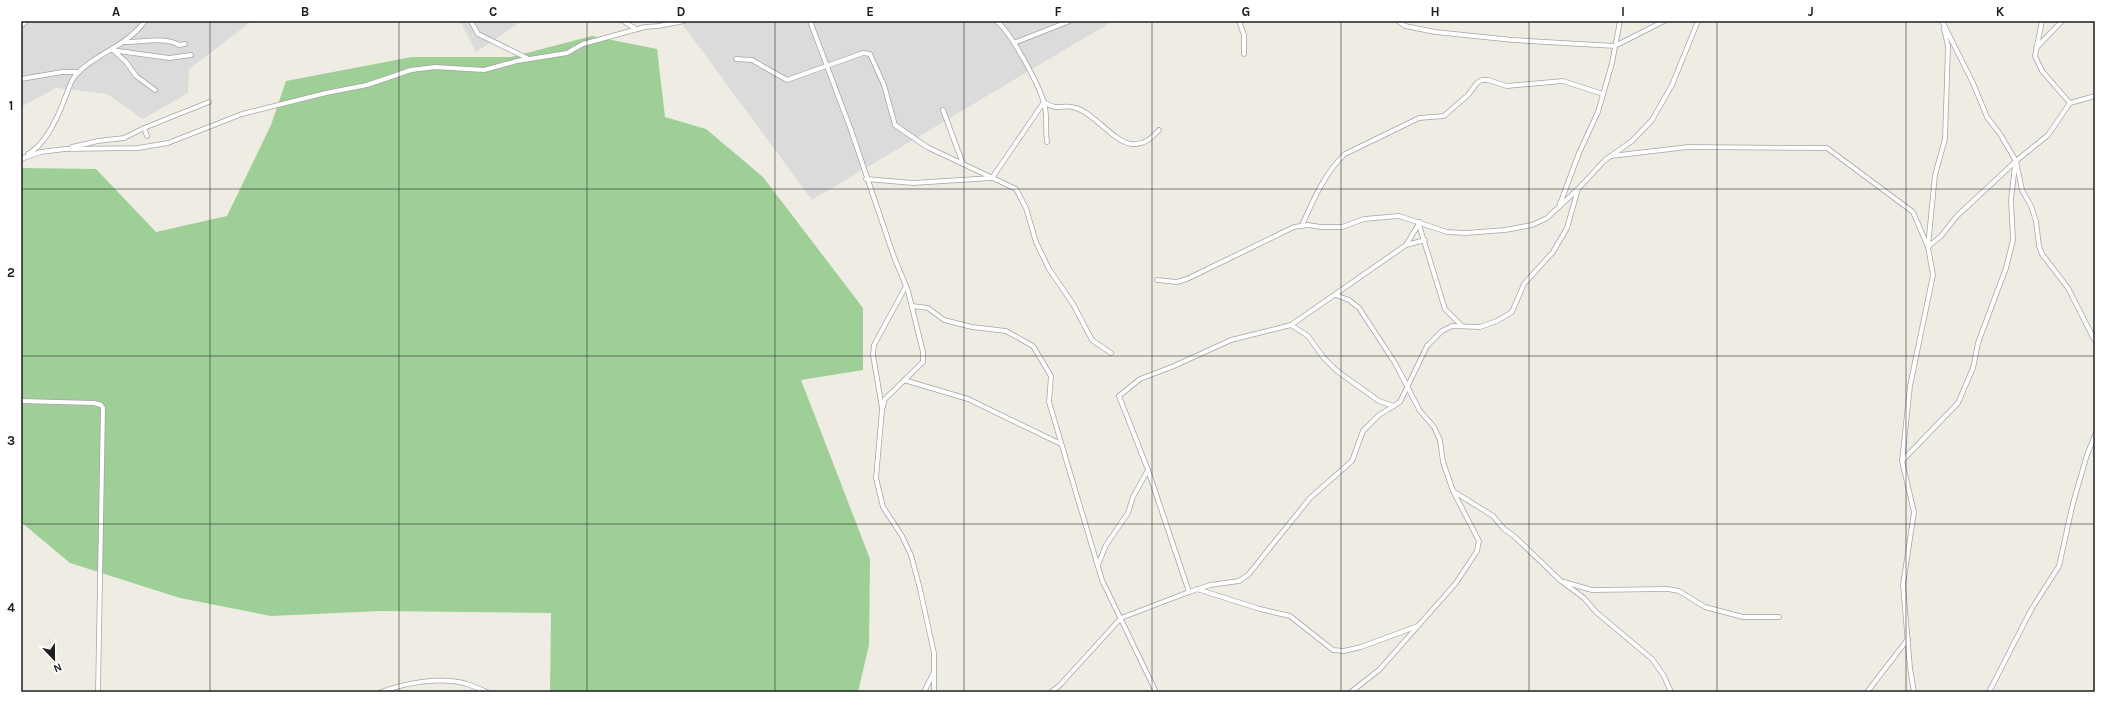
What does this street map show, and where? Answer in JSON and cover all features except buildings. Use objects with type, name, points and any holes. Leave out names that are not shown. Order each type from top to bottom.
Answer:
[{"type":"street","points":[[21,26],[26,21]]},
{"type":"street","points":[[21,159],[32,152],[47,133],[55,121],[71,83],[80,72],[135,34],[144,21]]},
{"type":"street","points":[[471,21],[478,34],[529,59]]},
{"type":"street","points":[[623,21],[636,29]]},
{"type":"street","points":[[21,159],[41,152],[65,149],[138,148],[168,143],[242,114],[326,93],[367,85],[411,70],[435,67],[484,70],[529,59],[566,53],[583,44],[636,29],[684,21]]},
{"type":"street","points":[[810,21],[851,130],[866,180],[906,286],[923,352],[923,362],[885,399],[882,410],[876,478],[883,507],[902,536],[911,555],[934,653],[934,692]]},
{"type":"street","points":[[996,21],[1001,24],[1014,43],[1044,102],[1047,142]]},
{"type":"street","points":[[1014,43],[1070,21]]},
{"type":"street","points":[[1240,21],[1244,35],[1244,54]]},
{"type":"street","points":[[1398,21],[1405,26],[1435,32],[1513,40],[1615,46],[1664,21]]},
{"type":"street","points":[[1560,206],[1579,153],[1598,112],[1620,21]]},
{"type":"street","points":[[1157,280],[1177,282],[1187,279],[1294,227],[1302,225],[1331,228],[1342,227],[1364,219],[1382,216],[1399,216],[1446,232],[1466,234],[1505,230],[1532,224],[1547,218],[1611,156],[1632,141],[1652,120],[1672,85],[1698,21]]},
{"type":"street","points":[[1928,247],[1934,174],[1946,139],[1948,46],[1942,21]]},
{"type":"street","points":[[1942,21],[1973,83],[1987,117],[2000,134],[2016,161],[2022,190],[2031,206],[2036,221],[2042,254],[2068,288],[2095,341]]},
{"type":"street","points":[[2042,21],[2034,56],[2038,64],[2070,103]]},
{"type":"street","points":[[2036,48],[2062,21]]},
{"type":"street","points":[[124,42],[162,41],[175,42],[179,45],[185,44]]},
{"type":"street","points":[[112,51],[169,58],[191,55]]},
{"type":"street","points":[[112,51],[126,62],[136,76],[155,90]]},
{"type":"street","points":[[736,58],[752,60],[787,80],[828,67],[863,53],[870,54],[884,85],[895,125],[918,142],[1016,189],[1026,208],[1036,242],[1049,269],[1073,304],[1092,340],[1111,353]]},
{"type":"street","points":[[21,79],[62,72],[80,72]]},
{"type":"street","points":[[1302,225],[1317,194],[1339,159],[1345,154],[1419,118],[1444,116],[1468,95],[1477,83],[1482,80],[1488,80],[1507,86],[1563,81],[1603,94]]},
{"type":"street","points":[[1928,247],[1941,236],[1957,216],[2016,161],[2048,136],[2070,103],[2095,96]]},
{"type":"street","points":[[65,149],[93,142],[124,138],[144,128],[209,102]]},
{"type":"street","points":[[1044,102],[1054,108],[1076,108],[1128,143],[1140,144],[1150,140],[1159,130]]},
{"type":"street","points":[[992,178],[1044,102]]},
{"type":"street","points":[[943,110],[963,164]]},
{"type":"street","points":[[144,128],[147,136]]},
{"type":"street","points":[[1611,156],[1688,147],[1827,148],[1913,212],[1928,247],[1933,275],[1910,386],[1902,461],[1914,512],[1903,585],[1910,668],[1914,692]]},
{"type":"street","points":[[1902,461],[1958,403],[1973,368],[1978,343],[2006,268],[2013,240],[2011,200],[2016,161]]},
{"type":"street","points":[[866,180],[913,183],[992,178]]},
{"type":"street","points":[[1051,692],[1060,686],[1121,618],[1197,589],[1210,585],[1238,581],[1248,574],[1310,498],[1352,461],[1363,431],[1378,415],[1400,402],[1427,346],[1442,331],[1452,326],[1480,327],[1497,321],[1512,312],[1524,284],[1553,252],[1567,228],[1578,189]]},
{"type":"street","points":[[1420,223],[1445,309],[1462,326]]},
{"type":"street","points":[[1406,246],[1420,223]]},
{"type":"street","points":[[1189,592],[1148,470],[1119,396],[1140,379],[1174,366],[1231,340],[1291,325],[1406,246],[1425,240]]},
{"type":"street","points":[[882,410],[873,355],[874,345],[906,286]]},
{"type":"street","points":[[1336,295],[1349,300],[1359,308],[1395,363],[1407,389],[1420,411],[1430,421],[1438,433],[1443,462],[1453,491],[1479,541],[1479,547],[1456,583],[1379,670],[1351,692]]},
{"type":"street","points":[[912,306],[928,308],[944,320],[972,327],[1006,331],[1033,346],[1051,376],[1048,402],[1108,594],[1155,690],[1161,692]]},
{"type":"street","points":[[1291,325],[1308,336],[1323,357],[1337,372],[1379,400],[1393,406]]},
{"type":"street","points":[[904,380],[968,399],[1061,444]]},
{"type":"street","points":[[21,401],[94,403],[101,405],[103,408],[98,692]]},
{"type":"street","points":[[1989,692],[2031,610],[2058,566],[2073,503],[2087,455],[2095,435]]},
{"type":"street","points":[[1098,565],[1106,545],[1128,513],[1137,487],[1148,470]]},
{"type":"street","points":[[1453,491],[1493,516],[1504,529],[1514,536],[1561,581],[1584,598],[1596,612],[1655,662],[1671,692]]},
{"type":"street","points":[[1561,581],[1592,590],[1668,589],[1678,591],[1705,607],[1743,617],[1779,617]]},
{"type":"street","points":[[1197,589],[1260,609],[1290,616],[1333,650],[1344,651],[1361,647],[1418,626]]},
{"type":"street","points":[[1867,692],[1908,639]]},
{"type":"street","points":[[924,692],[933,674]]},
{"type":"street","points":[[381,692],[394,687],[442,681],[466,683],[487,692]]},
{"type":"shaded area","points":[[21,21],[252,21],[189,69],[188,93],[143,119],[107,94],[56,88],[21,107]]},
{"type":"shaded area","points":[[460,21],[522,21],[476,52]]},
{"type":"shaded area","points":[[680,21],[1113,21],[812,200]]},
{"type":"green space","points":[[592,36],[657,49],[665,117],[706,129],[763,177],[863,308],[863,370],[801,380],[870,559],[869,645],[858,692],[550,692],[551,613],[380,611],[271,616],[180,598],[70,563],[21,522],[21,168],[96,169],[156,232],[227,216],[271,125],[286,81],[412,57],[511,57]]}]
